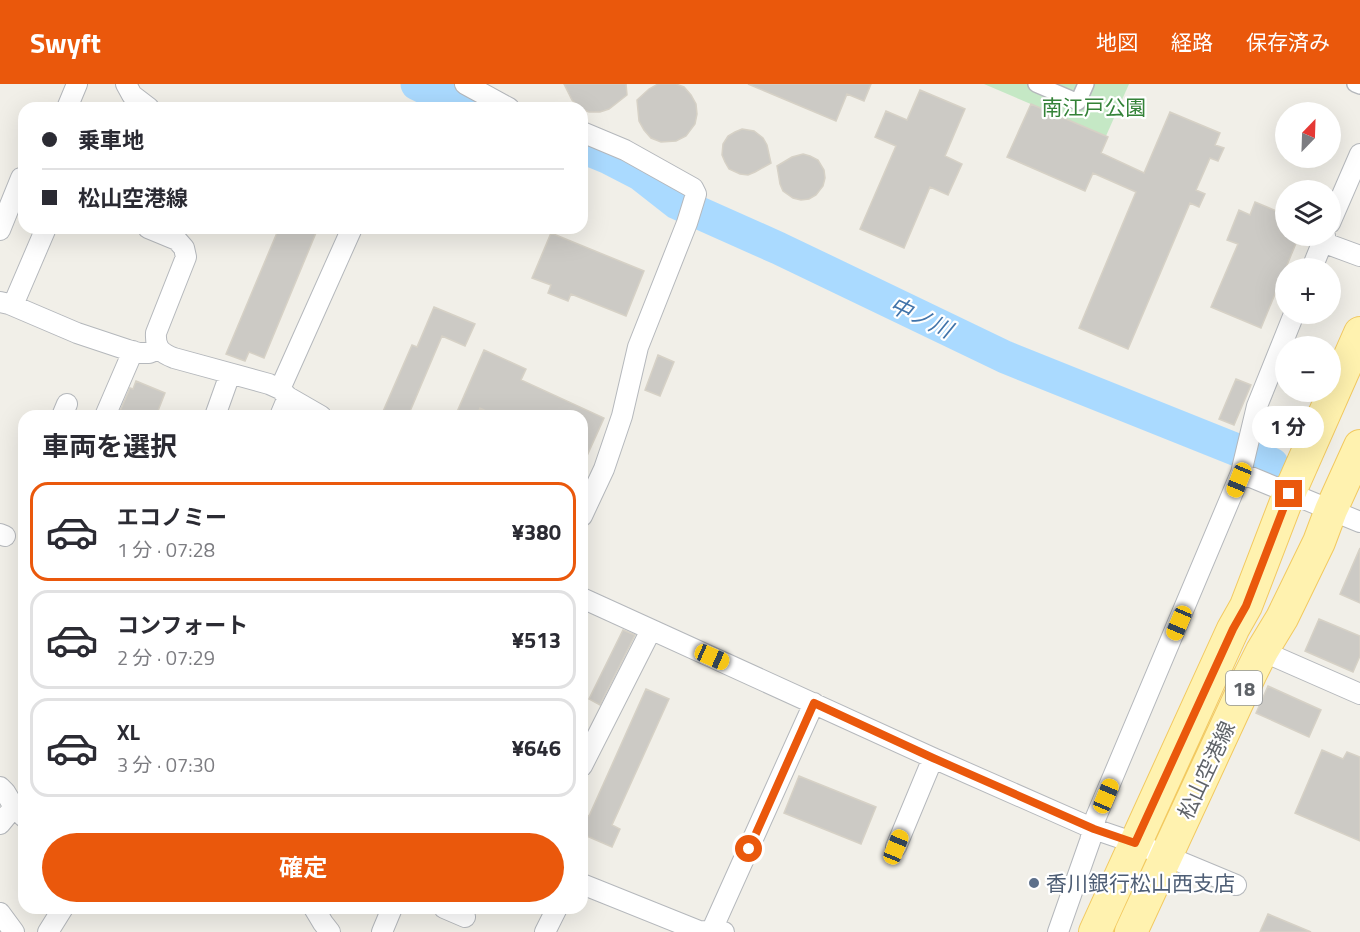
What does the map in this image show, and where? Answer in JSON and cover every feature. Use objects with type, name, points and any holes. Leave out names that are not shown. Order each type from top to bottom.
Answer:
[{"type":"main road","name":"松山空港線","points":[[1095,932],[1233,629],[1246,606],[1289,494],[1360,333]]},
{"type":"main road","name":"松山空港線","points":[[1131,932],[1262,651],[1282,618],[1319,542],[1360,446]]},
{"type":"street","points":[[69,102],[76,84]]},
{"type":"street","points":[[126,84],[132,95],[141,102]]},
{"type":"street","points":[[465,84],[498,102]]},
{"type":"street","points":[[1036,84],[1078,102],[1086,84]]},
{"type":"street","points":[[1355,84],[1360,86]]},
{"type":"street","points":[[588,134],[626,150],[693,188],[701,198],[687,223],[631,344],[633,401],[622,416],[604,469],[588,503]]},
{"type":"street","points":[[1341,198],[1360,154]]},
{"type":"street","points":[[0,230],[18,185]]},
{"type":"street","points":[[43,234],[6,304],[77,333],[133,351],[148,353],[159,349]]},
{"type":"street","points":[[162,234],[177,240],[184,248],[186,257],[156,333],[159,349],[174,358],[269,384],[311,410]]},
{"type":"street","points":[[281,410],[284,393],[350,234]]},
{"type":"street","points":[[1338,246],[1360,256]]},
{"type":"street","points":[[1058,932],[1094,829],[1096,817],[1245,460],[1257,406],[1290,324]]},
{"type":"street","points":[[108,410],[133,351]]},
{"type":"street","points":[[216,410],[230,374]]},
{"type":"street","points":[[1245,460],[1289,494],[1360,522]]},
{"type":"street","points":[[588,601],[1094,829],[1166,855],[1236,885]]},
{"type":"street","points":[[588,754],[651,630]]},
{"type":"street","points":[[1262,651],[1360,694]]},
{"type":"street","points":[[711,932],[814,703]]},
{"type":"street","points":[[896,847],[933,758]]},
{"type":"street","points":[[0,788],[18,811]]},
{"type":"street","points":[[0,824],[18,813]]},
{"type":"street","points":[[588,886],[699,931],[724,932]]},
{"type":"street","points":[[0,913],[14,932]]},
{"type":"street","points":[[48,932],[59,914]]},
{"type":"street","points":[[318,914],[330,932]]},
{"type":"street","points":[[382,932],[390,914]]},
{"type":"street","points":[[458,914],[465,917]]},
{"type":"street","points":[[545,932],[554,914]]},
{"type":"green space","name":"南江戸公園","points":[[984,84],[1129,84],[1106,136]]},
{"type":"building","points":[[564,84],[626,84],[627,95],[609,109],[600,112],[588,112],[588,102],[572,100]]},
{"type":"building","points":[[658,84],[676,84],[684,87],[696,104],[695,124],[686,136],[676,141],[661,142],[651,138],[639,121],[637,100]]},
{"type":"building","points":[[748,84],[871,84],[864,101],[847,94],[836,121]]},
{"type":"building","points":[[920,90],[965,109],[945,156],[962,164],[948,195],[930,187],[904,248],[860,229],[896,146],[875,137],[886,111],[907,120]]},
{"type":"building","points":[[1031,104],[1108,137],[1101,153],[1144,173],[1170,112],[1220,133],[1215,145],[1224,148],[1218,161],[1210,158],[1196,190],[1205,194],[1199,207],[1190,203],[1128,349],[1079,328],[1136,192],[1093,173],[1085,191],[1007,157]]},
{"type":"building","points":[[742,129],[754,131],[763,138],[771,163],[748,175],[729,169],[722,155],[723,144],[728,136]]},
{"type":"building","points":[[803,154],[818,160],[824,170],[825,178],[823,186],[816,195],[801,200],[783,191],[777,166],[792,157]]},
{"type":"building","points":[[1255,202],[1275,210],[1275,246],[1295,246],[1290,258],[1275,258],[1275,294],[1261,328],[1211,307],[1238,244],[1227,240],[1239,210],[1250,215]]},
{"type":"building","points":[[276,234],[316,234],[264,358],[249,352],[245,361],[226,354]]},
{"type":"building","points":[[551,234],[644,271],[626,316],[571,294],[568,301],[548,293],[551,285],[532,278]]},
{"type":"building","points":[[434,307],[475,324],[465,346],[442,336],[411,410],[384,410],[412,345],[417,347]]},
{"type":"building","points":[[484,350],[526,369],[521,380],[587,410],[484,410],[480,408],[479,410],[458,410]]},
{"type":"building","points":[[658,355],[674,362],[660,396],[645,390]]},
{"type":"building","points":[[1236,379],[1251,385],[1234,425],[1219,419]]},
{"type":"building","points":[[136,381],[165,393],[158,410],[121,410],[130,388],[133,389]]},
{"type":"building","points":[[588,411],[604,418],[588,454]]},
{"type":"building","points":[[1360,548],[1360,603],[1340,594]]},
{"type":"building","points":[[1319,619],[1360,636],[1360,656],[1353,672],[1305,651]]},
{"type":"building","points":[[623,630],[635,635],[600,705],[589,699]]},
{"type":"building","points":[[1268,686],[1321,710],[1309,737],[1256,713]]},
{"type":"building","points":[[646,689],[669,699],[612,825],[620,829],[612,847],[588,837],[589,816]]},
{"type":"building","points":[[1322,750],[1343,759],[1347,752],[1360,757],[1360,841],[1295,813]]},
{"type":"building","points":[[799,776],[876,807],[861,844],[784,813]]},
{"type":"building","points":[[1268,914],[1311,932],[1260,932]]},
{"type":"waterway","name":"中ノ川","points":[[417,84],[454,102]]},
{"type":"waterway","name":"中ノ川","points":[[588,149],[640,174],[677,203],[778,248],[1005,357],[1272,464]]},
{"type":"place","name":"香川銀行松山西支店","points":[[1034,883]]},
{"type":"route","points":[[749,849],[814,703],[1094,829],[1135,843],[1233,629],[1246,606],[1289,494]]}]
